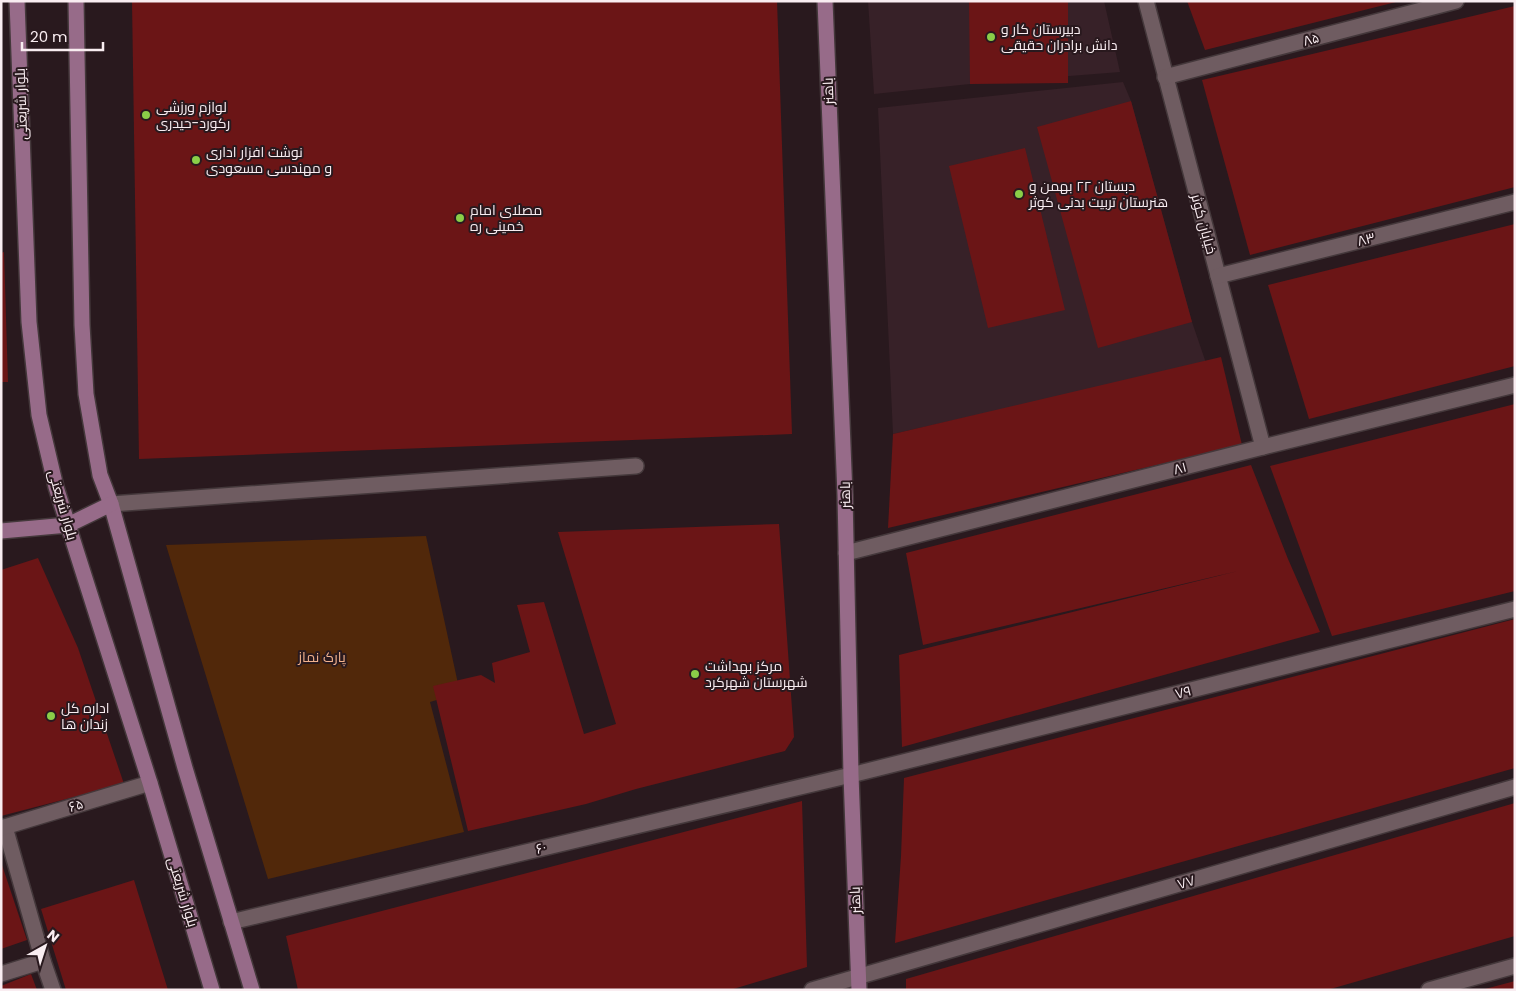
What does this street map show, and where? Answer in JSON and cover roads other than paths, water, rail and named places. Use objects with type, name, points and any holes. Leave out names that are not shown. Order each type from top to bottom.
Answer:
[{"type":"main road","name":"بلوار شریعتی","points":[[17,1],[29,322],[39,415],[56,487],[150,783],[212,990]]},
{"type":"main road","points":[[76,1],[82,325],[86,394],[100,475],[111,504],[185,768],[252,990]]},
{"type":"main road","name":"باهنر","points":[[824,1],[845,495],[858,983]]},
{"type":"main road","points":[[1,531],[68,525],[111,504]]},
{"type":"street","name":"خیابان کوثر","points":[[1146,1],[1262,447]]},
{"type":"street","name":"۸۵","points":[[1166,77],[1456,1]]},
{"type":"street","name":"۸۳","points":[[1218,276],[1515,202]]},
{"type":"street","name":"۸۱","points":[[846,553],[1515,385]]},
{"type":"street","points":[[111,504],[636,466]]},
{"type":"street","name":"۷۹","points":[[851,775],[1515,609]]},
{"type":"street","name":"۶۰","points":[[231,922],[851,775]]},
{"type":"street","name":"۶۵","points":[[3,827],[150,783]]},
{"type":"street","name":"۷۷","points":[[812,990],[858,983],[1515,787]]},
{"type":"street","points":[[3,827],[53,990]]},
{"type":"street","points":[[1,974],[43,961]]},
{"type":"street","points":[[1429,990],[1515,966]]},
{"type":"place","name":"دبیرستان کار و دانش برادران حقیقی","points":[[991,37]]},
{"type":"place","name":"لوازم ورزشی رکورد-حیدری","points":[[146,115]]},
{"type":"place","name":"نوشت افزار اداری و مهندسی مسعودی","points":[[196,160]]},
{"type":"place","name":"دبستان ۲۲ بهمن و هنرستان تربیت بدنی کوثر","points":[[1019,194]]},
{"type":"place","name":"مصلای امام خمینی ره","points":[[460,218]]},
{"type":"place","name":"مرکز بهداشت شهرستان شهرکرد","points":[[695,674]]},
{"type":"place","name":"اداره کل زندان ها","points":[[51,716]]},
{"type":"park label","name":"پارک نماز","points":[[322,657]]}]
